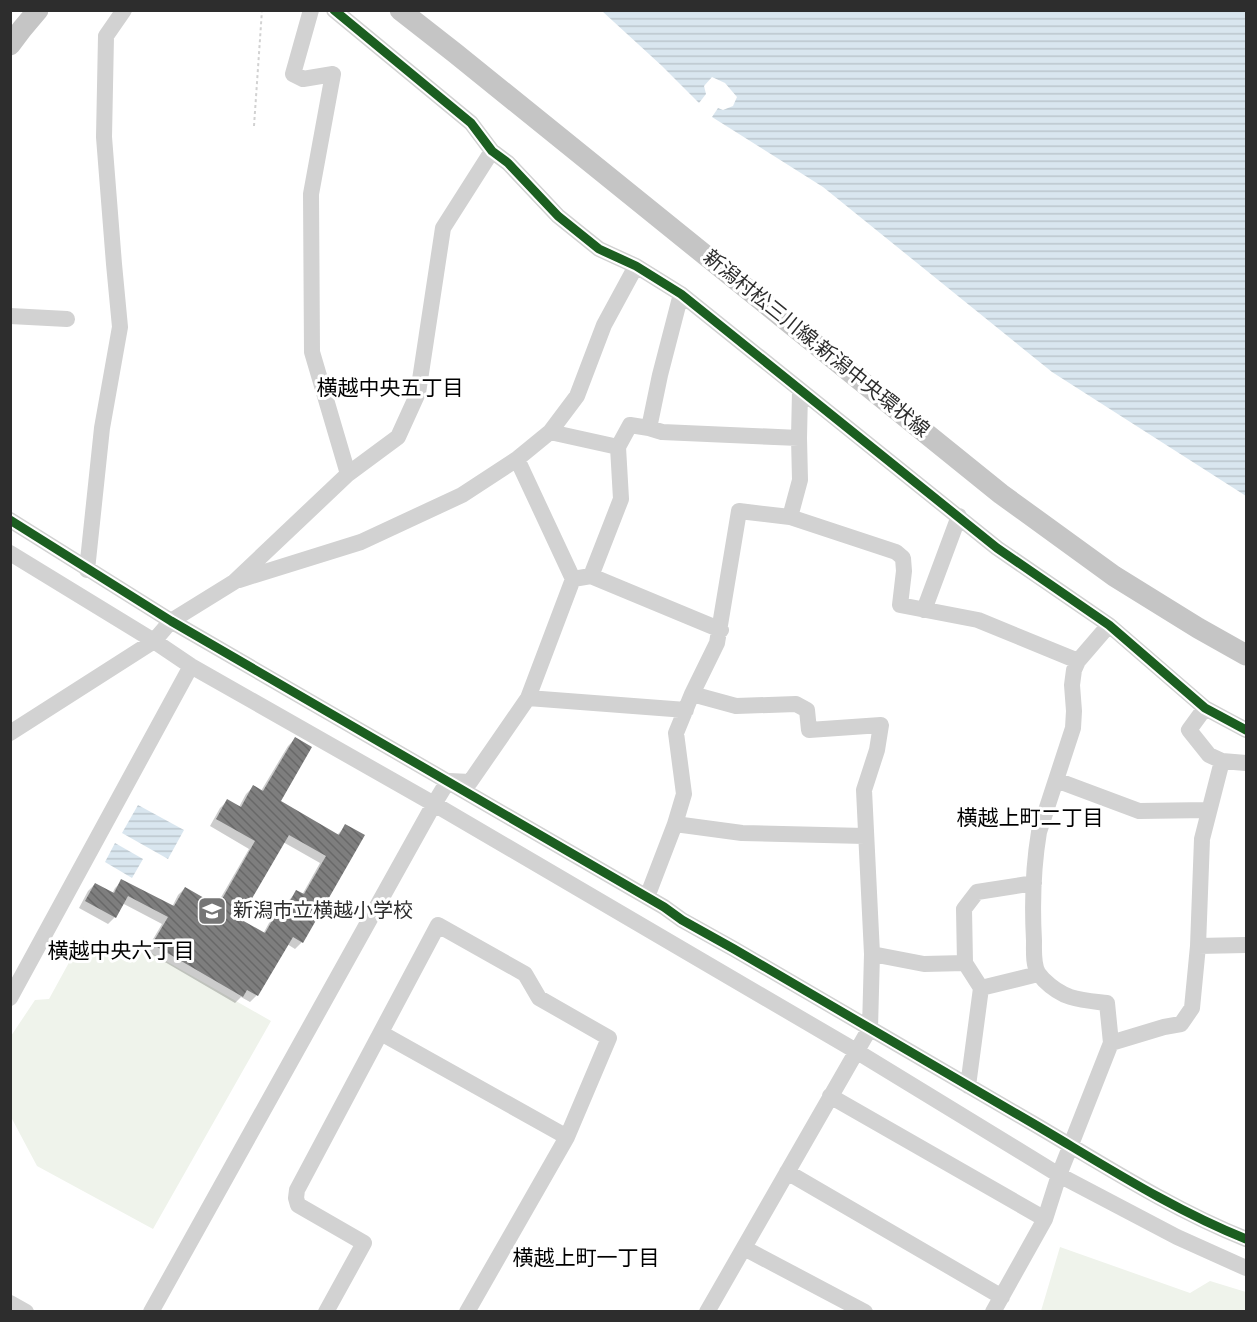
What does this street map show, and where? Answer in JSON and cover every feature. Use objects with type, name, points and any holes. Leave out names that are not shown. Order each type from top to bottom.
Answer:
[{"type":"main road","points":[[10,45],[38,10]]},
{"type":"main road","name":"新潟村松三川線;新潟中央環状線","points":[[400,10],[1001,494],[1114,576],[1246,655]]},
{"type":"street","points":[[87,570],[102,428],[120,327],[104,137],[106,36],[124,10]]},
{"type":"street","points":[[311,10],[293,74],[303,79],[333,74],[311,194],[312,352],[348,474]]},
{"type":"street","points":[[334,10],[471,123],[492,151],[508,163],[558,216],[599,249],[636,266],[681,294],[997,548],[1109,625],[1205,708],[1246,729]]},
{"type":"street","points":[[10,734],[154,641],[171,621],[234,582],[348,474],[398,438],[418,393],[443,228],[492,151]]},
{"type":"street","points":[[234,582],[361,542],[462,495],[517,459],[550,432],[577,396],[604,325],[636,266]]},
{"type":"street","points":[[650,428],[660,375],[681,294]]},
{"type":"street","points":[[10,316],[67,319]]},
{"type":"street","points":[[790,517],[800,480],[798,438],[800,391]]},
{"type":"street","points":[[591,576],[621,499],[618,447],[630,425],[662,432],[798,438]]},
{"type":"street","points":[[550,432],[618,447]]},
{"type":"street","points":[[448,781],[470,782],[528,698],[573,579],[517,459]]},
{"type":"street","points":[[646,897],[675,824],[684,794],[676,734],[721,630],[739,511],[790,517],[896,552],[903,558],[904,571],[900,605],[978,620],[1078,661]]},
{"type":"street","points":[[924,610],[959,516]]},
{"type":"street","points":[[10,520],[171,621],[1070,1146],[1152,1193],[1207,1222],[1246,1239]]},
{"type":"street","points":[[10,553],[191,666],[434,804],[856,1051],[1059,1174],[1177,1237],[1246,1268]]},
{"type":"street","points":[[573,579],[591,576],[721,630]]},
{"type":"street","points":[[993,1311],[1045,1220],[1059,1174],[1110,1042],[1107,1003],[1065,996],[1038,974],[1034,959],[1032,912],[1039,832],[1073,728],[1074,670],[1078,661],[1109,625]]},
{"type":"street","points":[[10,998],[191,666]]},
{"type":"street","points":[[528,698],[689,702],[736,706],[796,704],[807,710],[809,730],[881,725],[877,750],[864,790],[872,954],[870,1028],[707,1311]]},
{"type":"street","points":[[1205,708],[1189,730],[1209,755],[1222,761],[1246,763]]},
{"type":"street","points":[[1110,1042],[1181,1023],[1191,1008],[1198,946],[1202,839],[1222,761]]},
{"type":"street","points":[[1056,780],[1139,811],[1208,810]]},
{"type":"street","points":[[151,1311],[448,781]]},
{"type":"street","points":[[675,824],[742,833],[866,836]]},
{"type":"street","points":[[968,1086],[981,988],[965,963],[964,909],[977,892],[1034,883]]},
{"type":"street","points":[[326,1311],[364,1242],[298,1205],[297,1190],[438,925],[525,974],[539,998],[609,1038],[567,1137],[467,1311]]},
{"type":"street","points":[[1198,946],[1246,945]]},
{"type":"street","points":[[872,954],[924,964],[965,963]]},
{"type":"street","points":[[981,988],[1038,974]]},
{"type":"street","points":[[381,1033],[567,1137]]},
{"type":"street","points":[[830,1096],[1045,1220]]},
{"type":"street","points":[[787,1172],[1002,1297]]},
{"type":"street","points":[[744,1248],[865,1311]]},
{"type":"street","points":[[10,1303],[26,1311]]},
{"type":"path","points":[[254,126],[262,10]]},
{"type":"shaded area","points":[[602,11],[1246,11],[1246,496],[1052,372],[823,187],[712,117],[718,108],[723,110],[733,106],[737,97],[725,83],[712,77],[704,86],[706,94],[699,103]]},
{"type":"shaded area","points":[[138,805],[184,830],[168,859],[122,833]]},
{"type":"shaded area","points":[[115,843],[143,859],[132,878],[105,862]]},
{"type":"shaded area","points":[[83,937],[127,962],[138,945],[271,1021],[153,1229],[37,1166],[11,1117],[11,1036],[35,1000],[49,999]]},
{"type":"shaded area","points":[[1060,1247],[1190,1293],[1210,1281],[1246,1292],[1246,1311],[1041,1311]]},
{"type":"building","points":[[295,737],[312,747],[281,801],[339,835],[345,824],[365,835],[303,943],[293,937],[258,996],[247,990],[243,997],[152,944],[168,917],[128,896],[116,918],[85,901],[95,883],[114,893],[121,879],[174,906],[185,887],[218,906],[255,841],[216,819],[227,799],[241,807],[253,785],[263,791]],"holes":[[[289,835],[326,856],[304,894],[296,890],[281,917],[276,914],[265,933],[240,919]]]},
{"type":"cycle path","points":[[334,10],[471,123],[492,151],[508,163],[558,216],[599,249],[636,266],[681,294],[997,548],[1109,625],[1205,708],[1246,730]]},
{"type":"cycle path","points":[[10,520],[171,621],[664,907],[682,920],[1165,1200],[1246,1239]]},
{"type":"place","name":"新潟市立横越小学校","points":[[212,911]]},
{"type":"district","name":"横越中央五丁目","points":[[390,388]]},
{"type":"district","name":"横越上町二丁目","points":[[1030,818]]},
{"type":"district","name":"横越中央六丁目","points":[[121,951]]},
{"type":"district","name":"横越上町一丁目","points":[[586,1258]]}]
